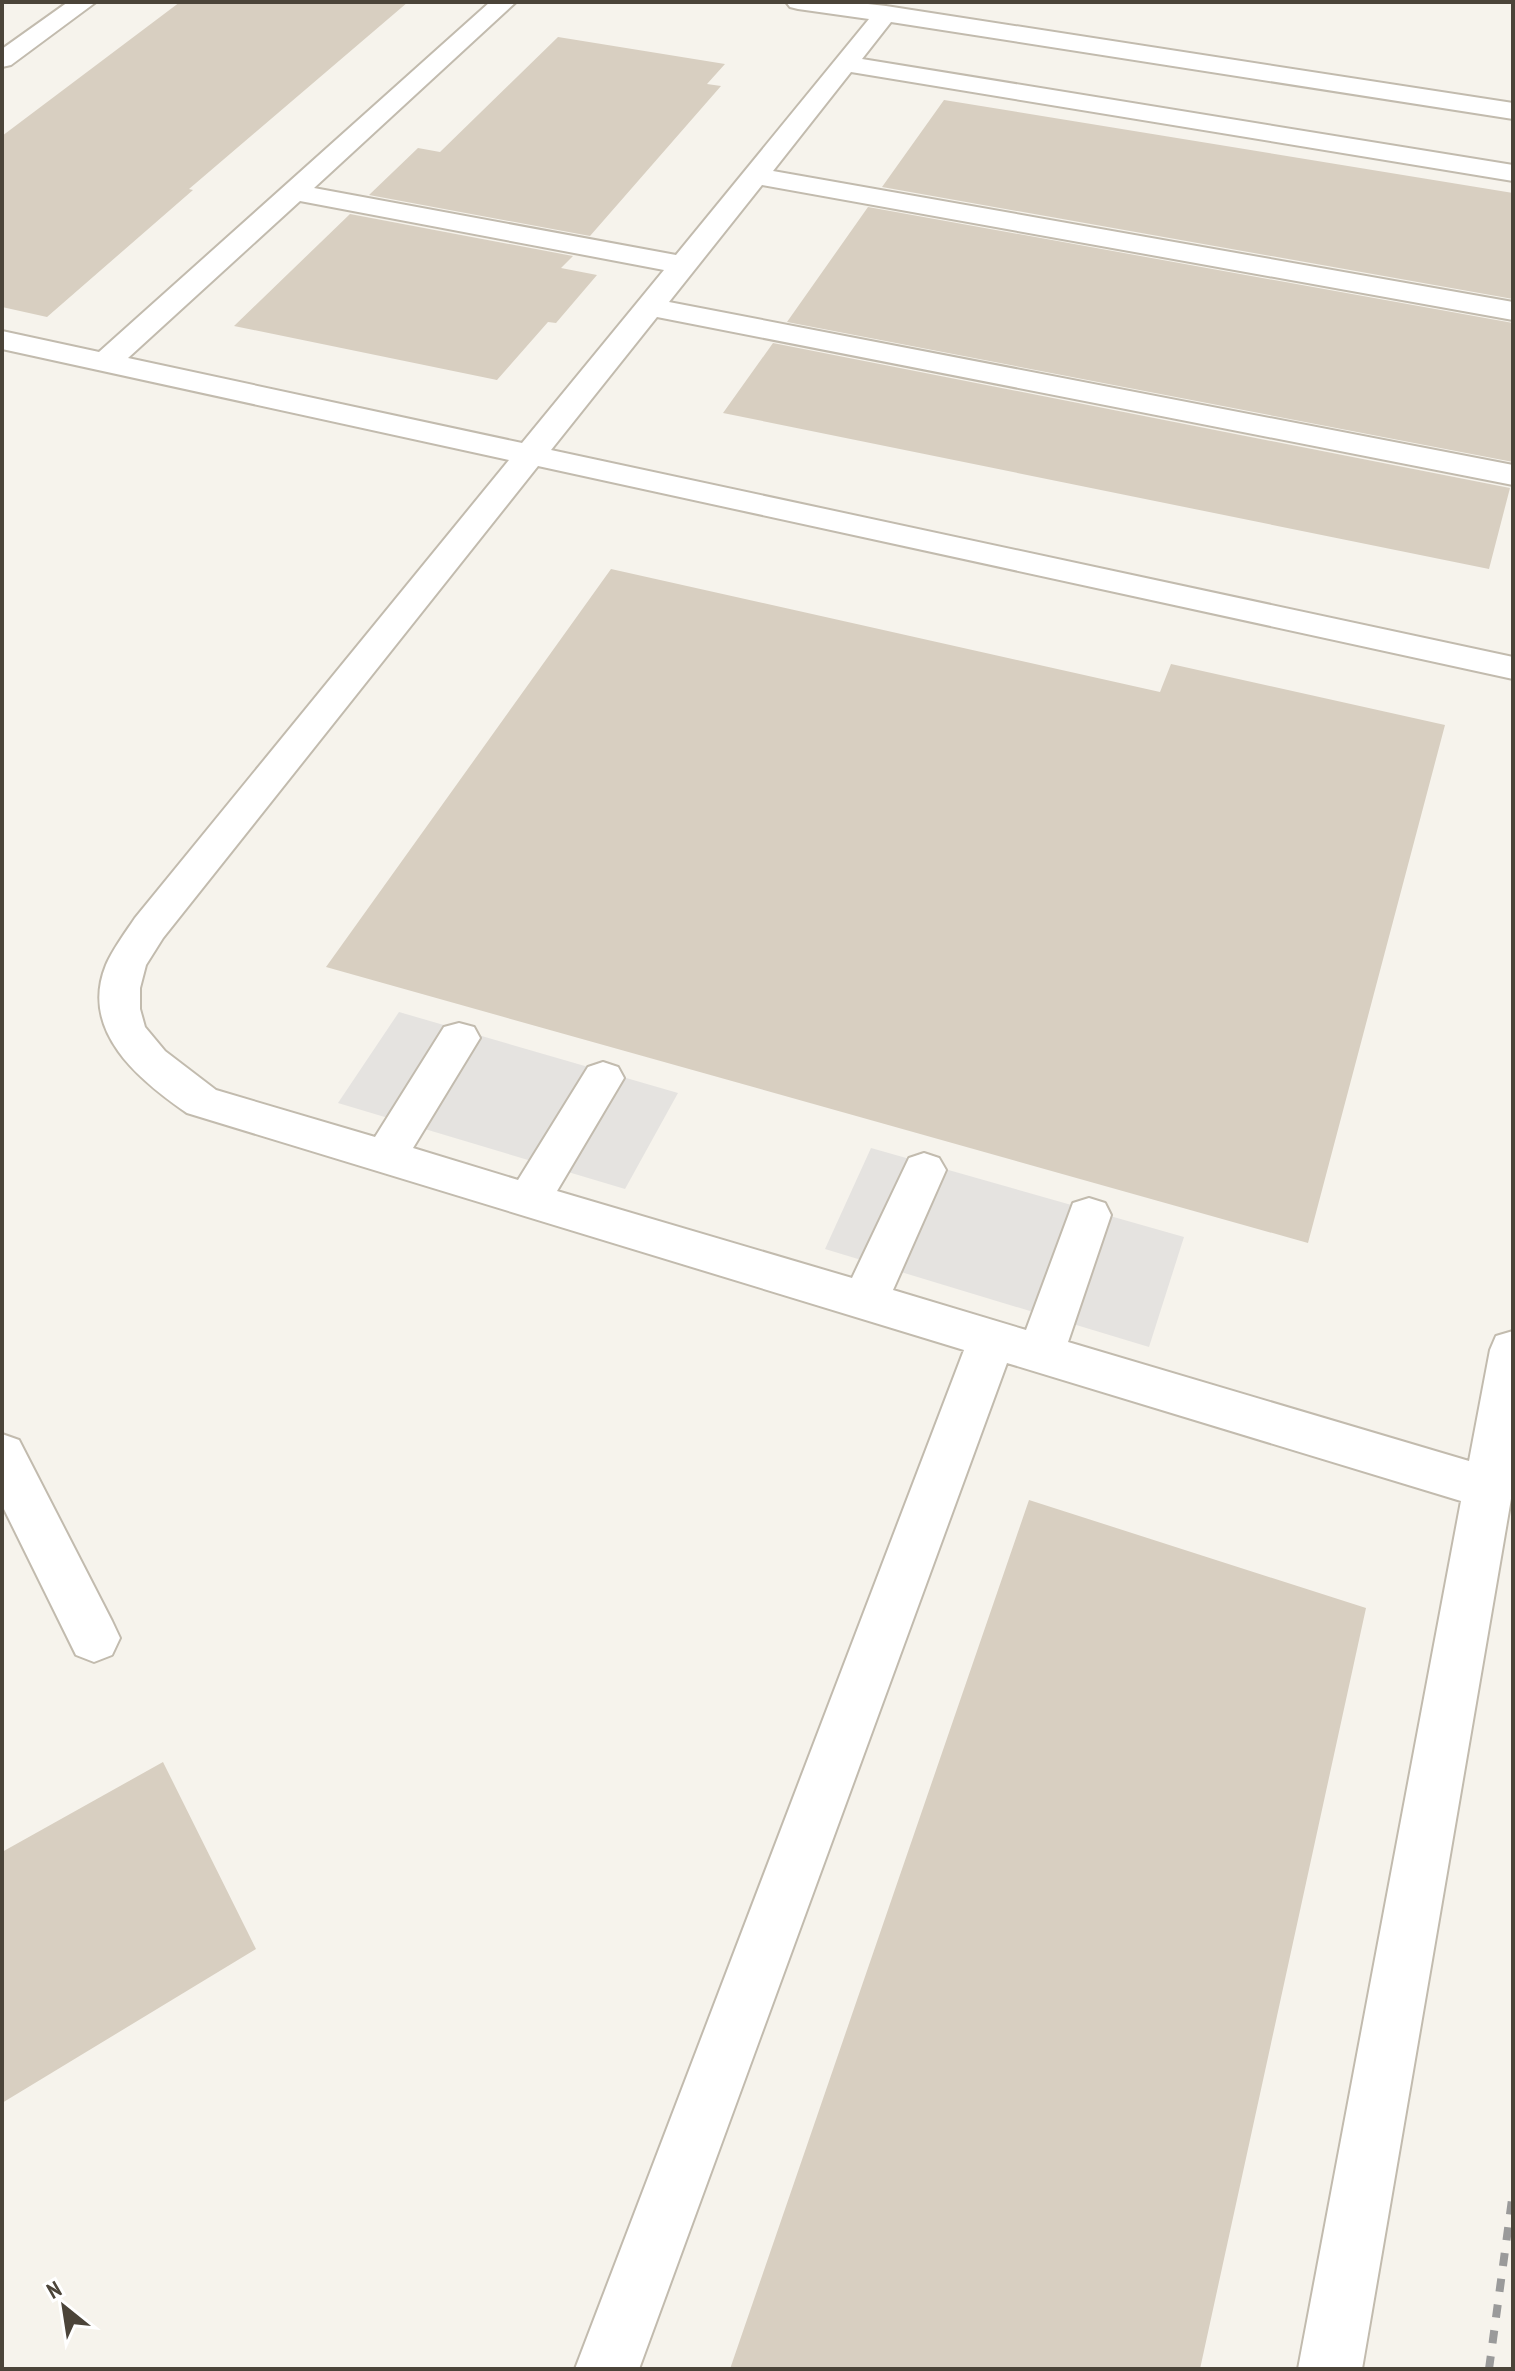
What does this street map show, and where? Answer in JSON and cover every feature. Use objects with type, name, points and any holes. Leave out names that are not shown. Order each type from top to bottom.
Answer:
[{"type":"lane","points":[[2,60],[84,2]]},
{"type":"lane","points":[[106,362],[504,2]]},
{"type":"lane","points":[[798,2],[1513,111]]},
{"type":"lane","points":[[886,13],[149,928],[125,967],[118,1007],[131,1043],[160,1075],[202,1102],[1488,1488]]},
{"type":"lane","points":[[846,64],[1513,173]]},
{"type":"lane","points":[[755,176],[1513,311]]},
{"type":"lane","points":[[294,192],[683,265]]},
{"type":"lane","points":[[649,307],[1513,475]]},
{"type":"lane","points":[[2,340],[1513,668]]},
{"type":"lane","points":[[385,1157],[459,1038]]},
{"type":"lane","points":[[529,1200],[603,1078]]},
{"type":"lane","points":[[865,1301],[924,1170]]},
{"type":"lane","points":[[607,2369],[1017,1346],[1089,1215]]},
{"type":"lane","points":[[1330,2369],[1513,1350]]},
{"type":"lane","points":[[2,1455],[94,1638]]},
{"type":"shaded area","points":[[399,1012],[678,1093],[625,1189],[338,1103]]},
{"type":"shaded area","points":[[871,1148],[1184,1237],[1149,1347],[825,1249]]},
{"type":"building","points":[[180,2],[408,2],[189,189],[193,190],[47,317],[2,307],[2,136]]},
{"type":"building","points":[[558,37],[725,64],[707,84],[721,86],[590,236],[369,195],[418,148],[440,152]]},
{"type":"building","points":[[944,100],[1513,193],[1513,299],[882,187]]},
{"type":"building","points":[[868,207],[1513,323],[1513,462],[787,322]]},
{"type":"building","points":[[350,214],[573,256],[561,268],[597,275],[556,323],[548,322],[497,380],[234,326]]},
{"type":"building","points":[[773,343],[1510,488],[1489,569],[723,413]]},
{"type":"building","points":[[611,569],[1160,692],[1171,664],[1445,725],[1308,1243],[326,967]]},
{"type":"building","points":[[1029,1500],[1366,1608],[1200,2369],[730,2369]]},
{"type":"building","points":[[163,1762],[256,1949],[2,2103],[2,1852]]},
{"type":"railway","points":[[1489,2369],[1513,2192]]}]
